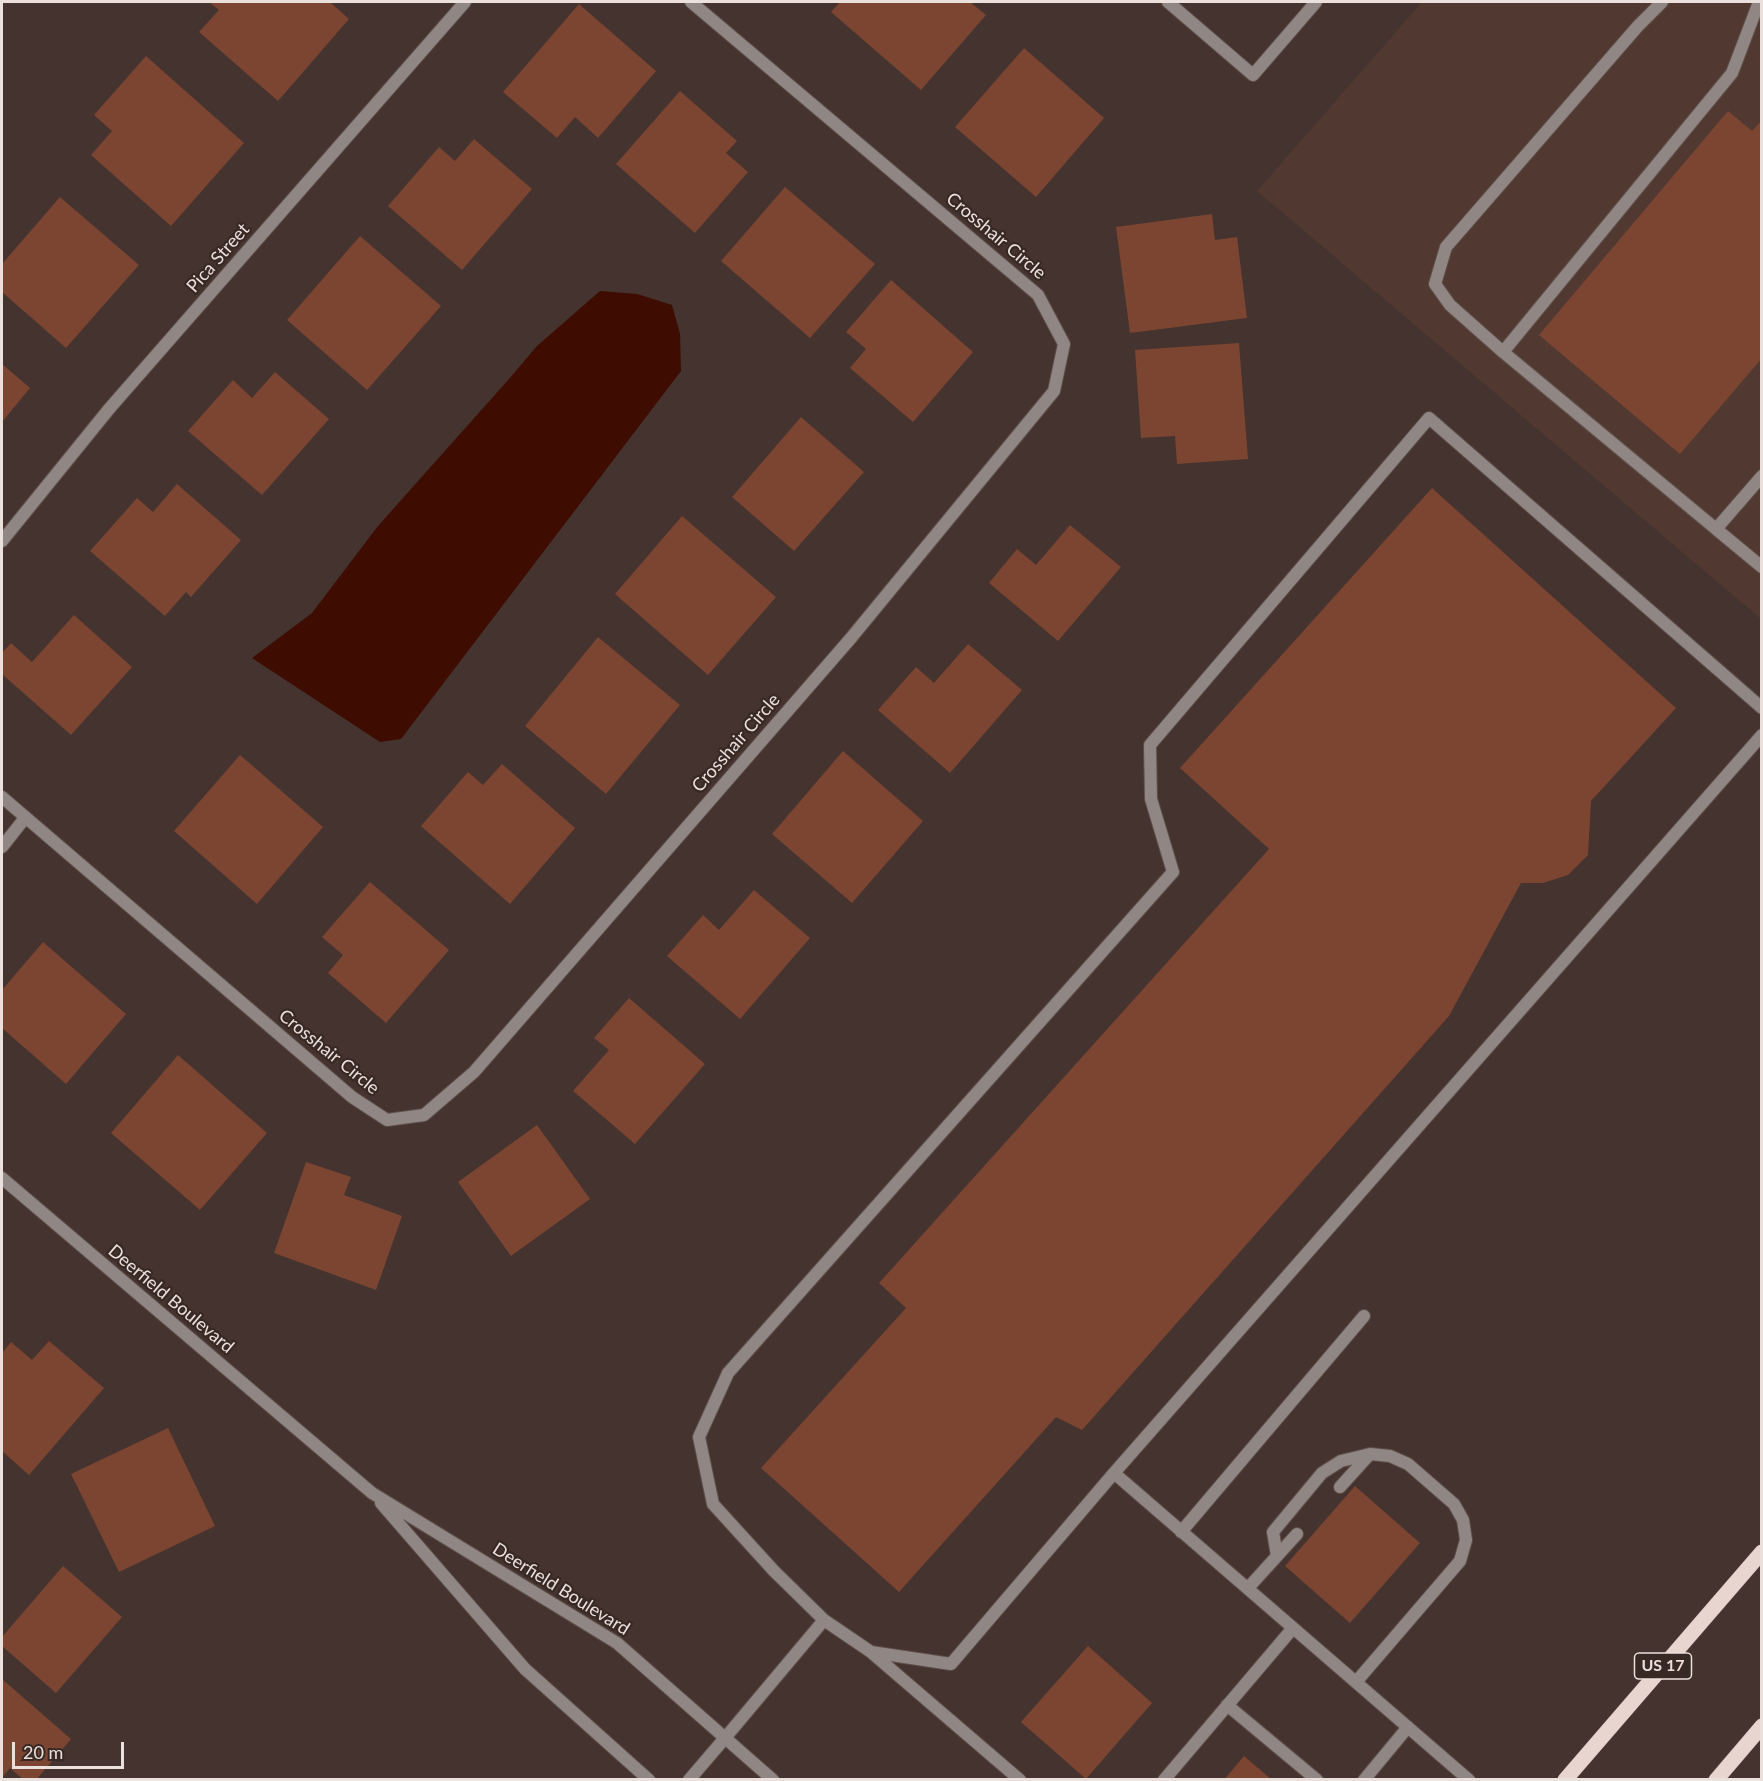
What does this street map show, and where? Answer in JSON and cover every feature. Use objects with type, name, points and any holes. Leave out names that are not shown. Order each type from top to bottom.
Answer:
[{"type":"main road","name":"US 17","points":[[1565,1779],[1761,1552]]},
{"type":"main road","points":[[1716,1779],[1761,1726]]},
{"type":"street","name":"Pica Street","points":[[2,541],[109,409],[465,2]]},
{"type":"street","name":"Crosshair Circle","points":[[26,818],[352,1097],[387,1120],[424,1115],[474,1072],[757,747],[851,638],[1054,391],[1064,344],[1038,295],[691,2]]},
{"type":"street","points":[[1168,2],[1253,75],[1316,2]]},
{"type":"street","points":[[1662,2],[1638,26],[1446,247],[1435,284],[1450,305],[1503,352],[1761,567]]},
{"type":"street","points":[[1503,352],[1732,74],[1759,2]]},
{"type":"street","points":[[1020,1779],[871,1652],[824,1620],[774,1571],[713,1504],[699,1437],[728,1373],[1173,872],[1151,799],[1150,745],[1429,418],[1761,708]]},
{"type":"street","points":[[1716,529],[1761,476]]},
{"type":"street","points":[[871,1652],[951,1664],[1114,1473],[1761,735]]},
{"type":"street","points":[[2,797],[26,818],[2,847]]},
{"type":"street","name":"Deerfield Boulevard","points":[[2,1178],[372,1493],[525,1669],[650,1779]]},
{"type":"street","points":[[1181,1532],[1364,1316]]},
{"type":"street","points":[[1340,1487],[1370,1454]]},
{"type":"street","points":[[1277,1556],[1273,1532],[1322,1473],[1341,1461],[1370,1454],[1390,1456],[1408,1464],[1454,1504],[1463,1520],[1466,1540],[1460,1561],[1356,1682]]},
{"type":"street","points":[[1114,1473],[1469,1779]]},
{"type":"street","name":"Deerfield Boulevard","points":[[372,1493],[616,1643],[773,1779]]},
{"type":"street","points":[[1248,1588],[1297,1534]]},
{"type":"street","points":[[688,1779],[824,1620]]},
{"type":"street","points":[[1164,1779],[1293,1628]]},
{"type":"street","points":[[1227,1705],[1317,1779]]},
{"type":"street","points":[[1364,1779],[1408,1727]]},
{"type":"shaded area","points":[[1422,2],[1761,2],[1761,619],[1257,191]]},
{"type":"shaded area","points":[[600,291],[637,294],[672,305],[680,334],[681,371],[401,739],[380,742],[252,658],[312,613],[378,526],[537,346]]},
{"type":"building","points":[[209,2],[330,2],[349,19],[278,101],[199,32],[219,10]]},
{"type":"building","points":[[840,2],[970,2],[986,15],[921,90],[831,12]]},
{"type":"building","points":[[579,4],[656,71],[598,138],[575,117],[557,138],[503,92]]},
{"type":"building","points":[[1024,48],[1104,118],[1036,197],[955,127]]},
{"type":"building","points":[[146,56],[244,143],[171,226],[91,155],[112,131],[94,115]]},
{"type":"building","points":[[680,91],[737,141],[726,153],[748,172],[695,233],[616,164]]},
{"type":"building","points":[[1728,111],[1752,131],[1762,120],[1762,358],[1680,454],[1539,335]]},
{"type":"building","points":[[474,139],[532,189],[462,270],[388,206],[439,147],[455,161]]},
{"type":"building","points":[[785,187],[875,264],[810,338],[721,261]]},
{"type":"building","points":[[60,197],[139,265],[66,348],[2,292],[2,264]]},
{"type":"building","points":[[1212,214],[1215,240],[1237,237],[1247,318],[1130,333],[1116,227]]},
{"type":"building","points":[[360,236],[441,306],[367,390],[287,320]]},
{"type":"building","points":[[891,280],[973,352],[913,422],[850,368],[866,349],[846,332]]},
{"type":"building","points":[[1239,343],[1248,459],[1177,464],[1175,436],[1141,438],[1135,350]]},
{"type":"building","points":[[2,364],[30,388],[2,422]]},
{"type":"building","points":[[275,372],[329,419],[262,495],[188,431],[233,380],[252,398]]},
{"type":"building","points":[[801,417],[864,472],[794,551],[732,497]]},
{"type":"building","points":[[177,484],[241,540],[191,597],[186,592],[165,616],[90,551],[137,498],[153,512]]},
{"type":"building","points":[[1432,488],[1676,708],[1591,801],[1588,855],[1568,875],[1543,883],[1521,883],[1449,1016],[1082,1430],[1056,1417],[899,1592],[761,1468],[906,1308],[879,1283],[1269,849],[1180,768]]},
{"type":"building","points":[[682,516],[776,597],[708,675],[615,594]]},
{"type":"building","points":[[1070,525],[1121,567],[1058,641],[989,583],[1017,549],[1036,565]]},
{"type":"building","points":[[74,615],[132,667],[71,735],[2,674],[2,653],[11,643],[32,662]]},
{"type":"building","points":[[598,637],[680,705],[606,794],[525,726]]},
{"type":"building","points":[[968,644],[1022,690],[950,773],[878,710],[916,667],[934,683]]},
{"type":"building","points":[[843,751],[923,821],[852,903],[772,834]]},
{"type":"building","points":[[240,755],[323,827],[257,904],[174,831]]},
{"type":"building","points":[[502,764],[575,828],[510,904],[421,826],[468,772],[483,785]]},
{"type":"building","points":[[370,882],[449,950],[386,1023],[328,973],[343,955],[322,937]]},
{"type":"building","points":[[754,890],[810,938],[740,1019],[667,956],[703,915],[719,930]]},
{"type":"building","points":[[43,942],[126,1014],[66,1084],[2,1028],[2,990]]},
{"type":"building","points":[[629,998],[705,1064],[635,1144],[573,1091],[609,1050],[594,1038]]},
{"type":"building","points":[[178,1055],[267,1133],[200,1210],[111,1133]]},
{"type":"building","points":[[537,1125],[590,1199],[511,1256],[458,1182]]},
{"type":"building","points":[[306,1162],[351,1177],[344,1195],[402,1216],[376,1290],[274,1253]]},
{"type":"building","points":[[49,1341],[104,1388],[29,1475],[2,1451],[2,1353],[11,1342],[32,1360]]},
{"type":"building","points":[[168,1428],[215,1526],[119,1572],[71,1474]]},
{"type":"building","points":[[1355,1486],[1420,1543],[1350,1623],[1285,1566]]},
{"type":"building","points":[[63,1566],[122,1617],[56,1693],[2,1646],[2,1637]]},
{"type":"building","points":[[1088,1646],[1152,1703],[1086,1779],[1021,1722]]},
{"type":"building","points":[[2,1679],[71,1739],[36,1780],[24,1780],[10,1768],[2,1778]]},
{"type":"building","points":[[1244,1756],[1272,1780],[1224,1780]]}]
